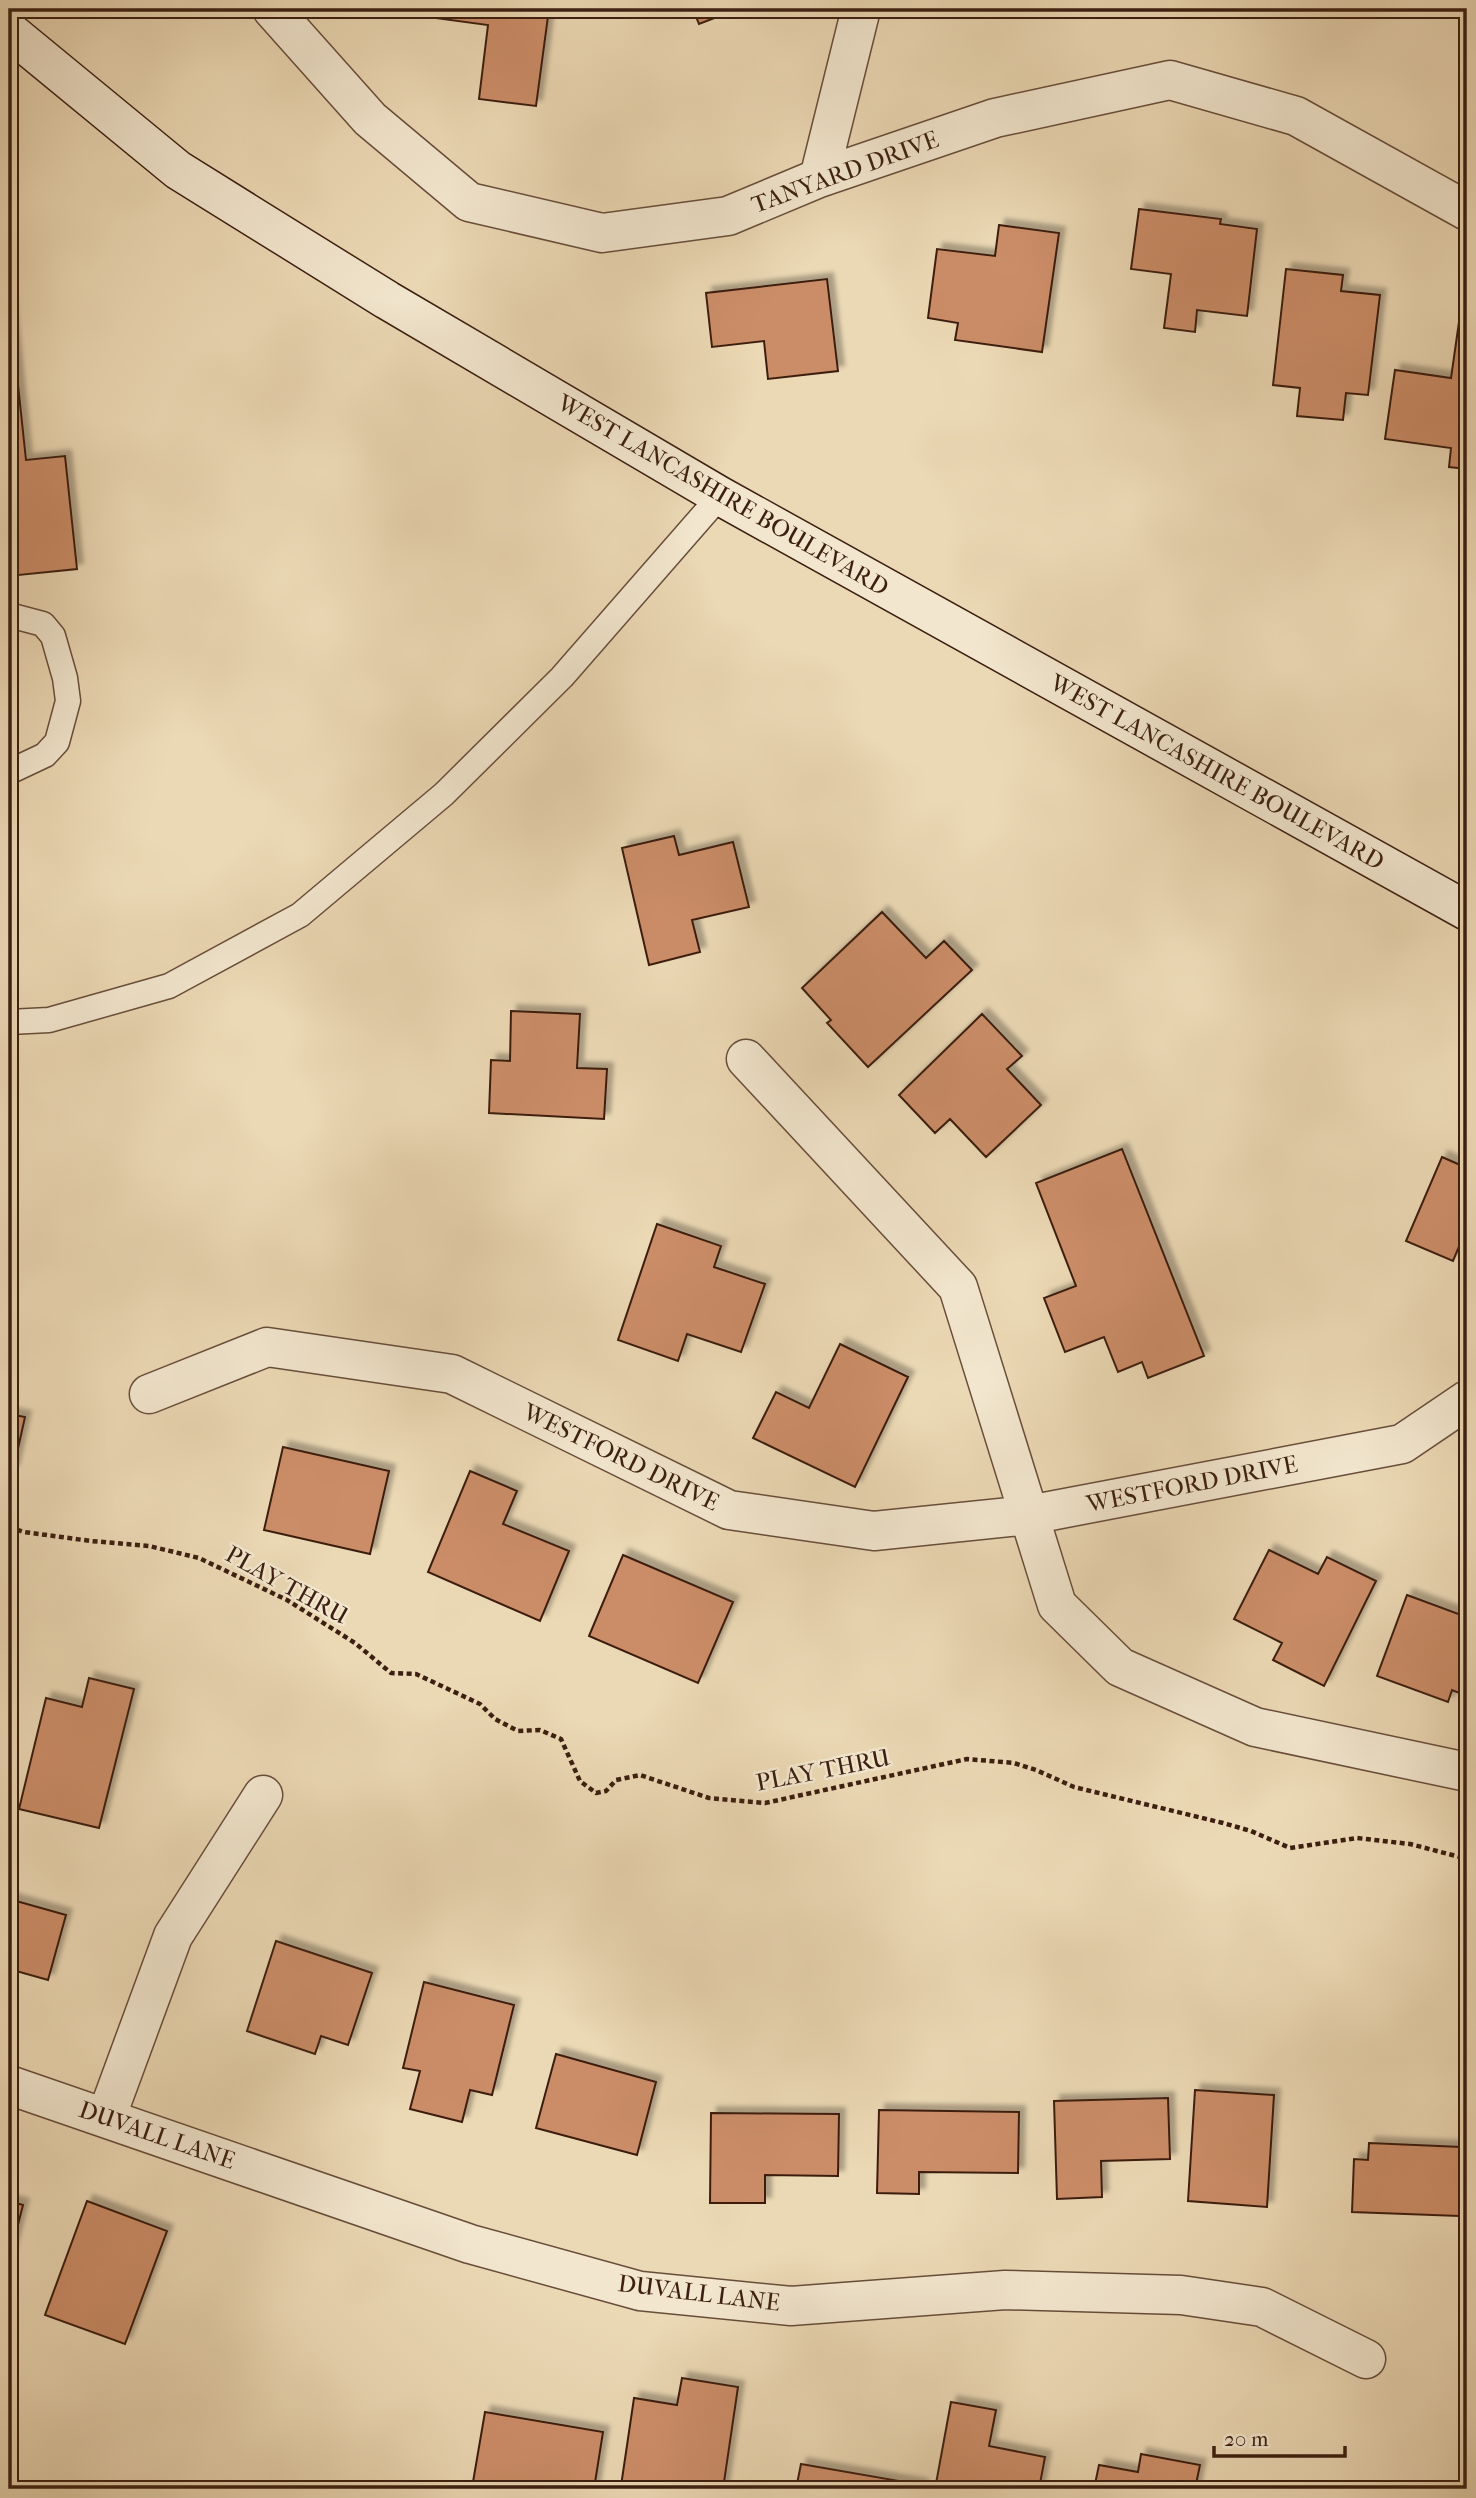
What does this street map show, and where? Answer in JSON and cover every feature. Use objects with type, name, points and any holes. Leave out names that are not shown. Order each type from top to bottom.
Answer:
[{"type":"street","name":"TANYARD DRIVE","points":[[272,9],[370,119],[469,202],[602,233],[728,216],[819,178],[995,118],[1170,80],[1296,116],[1466,207]]},
{"type":"street","points":[[819,178],[861,9]]},
{"type":"street","name":"WEST LANCASHIRE BOULEVARD","points":[[9,31],[178,170],[387,300],[720,496],[1467,911]]},
{"type":"street","points":[[746,1059],[958,1287],[1057,1605],[1121,1667],[1255,1727],[1467,1772]]},
{"type":"street","name":"WESTFORD DRIVE","points":[[149,1394],[267,1347],[452,1374],[729,1510],[874,1531],[1029,1515],[1402,1444],[1467,1400]]},
{"type":"street","points":[[106,2118],[173,1936],[263,1795]]},
{"type":"street","name":"DUVALL LANE","points":[[9,2085],[470,2244],[640,2291],[791,2305],[1005,2290],[1181,2295],[1262,2307],[1366,2359]]},
{"type":"lane","points":[[9,1022],[49,1020],[169,986],[300,915],[444,794],[543,696],[720,496]]},
{"type":"lane","points":[[9,772],[45,755],[57,742],[68,701],[65,678],[53,636],[43,624],[10,615]]},
{"type":"path","name":"PLAY THRU","points":[[9,1527],[24,1532],[149,1546],[199,1558],[287,1600],[355,1643],[391,1673],[416,1674],[480,1704],[495,1719],[518,1731],[540,1730],[561,1740],[580,1781],[596,1793],[606,1791],[616,1780],[640,1775],[709,1798],[765,1803],[967,1759],[1014,1763],[1074,1787],[1223,1823],[1251,1831],[1290,1848],[1357,1838],[1410,1844],[1467,1861]]},
{"type":"building","points":[[399,9],[549,9],[536,106],[479,99],[488,25],[398,13]]},
{"type":"building","points":[[693,9],[738,9],[699,24]]},
{"type":"building","points":[[1139,209],[1221,219],[1220,224],[1257,229],[1247,316],[1197,310],[1195,332],[1164,328],[1171,274],[1131,269]]},
{"type":"building","points":[[999,225],[1059,233],[1042,352],[955,340],[958,323],[928,318],[937,249],[995,256]]},
{"type":"building","points":[[1286,269],[1343,275],[1341,291],[1380,295],[1368,395],[1346,393],[1343,420],[1297,416],[1300,388],[1273,385]]},
{"type":"building","points":[[827,279],[838,371],[768,379],[764,341],[712,347],[706,293]]},
{"type":"building","points":[[9,300],[26,460],[65,456],[77,569],[9,576]]},
{"type":"building","points":[[1460,315],[1467,316],[1467,469],[1449,467],[1451,448],[1385,439],[1395,370],[1451,378]]},
{"type":"building","points":[[674,836],[679,855],[733,842],[749,907],[692,920],[700,952],[649,965],[622,848]]},
{"type":"building","points":[[882,912],[926,958],[944,941],[972,970],[868,1067],[827,1023],[831,1020],[802,988]]},
{"type":"building","points":[[511,1011],[580,1014],[577,1068],[607,1069],[604,1119],[489,1113],[491,1060],[510,1061]]},
{"type":"building","points":[[982,1014],[1022,1056],[1007,1069],[1041,1105],[986,1157],[950,1119],[935,1133],[899,1095]]},
{"type":"building","points":[[1122,1149],[1204,1356],[1148,1378],[1142,1362],[1118,1372],[1104,1337],[1065,1352],[1044,1298],[1076,1286],[1036,1183]]},
{"type":"building","points":[[1442,1157],[1467,1168],[1467,1247],[1460,1244],[1453,1261],[1406,1241]]},
{"type":"building","points":[[657,1224],[721,1246],[714,1267],[765,1284],[741,1352],[687,1334],[678,1361],[618,1340]]},
{"type":"building","points":[[840,1344],[908,1377],[855,1487],[753,1438],[776,1392],[809,1408]]},
{"type":"building","points":[[9,1414],[25,1417],[13,1471],[9,1470]]},
{"type":"building","points":[[283,1447],[389,1471],[370,1554],[264,1530]]},
{"type":"building","points":[[470,1471],[517,1491],[503,1524],[569,1551],[540,1621],[428,1572]]},
{"type":"building","points":[[1269,1550],[1318,1574],[1327,1557],[1376,1581],[1324,1686],[1273,1660],[1282,1643],[1234,1619]]},
{"type":"building","points":[[623,1555],[733,1602],[698,1683],[589,1636]]},
{"type":"building","points":[[1407,1595],[1461,1615],[1467,1601],[1467,1696],[1452,1690],[1448,1702],[1377,1676]]},
{"type":"building","points":[[89,1678],[134,1689],[99,1828],[19,1809],[46,1698],[82,1707]]},
{"type":"building","points":[[9,1899],[66,1915],[48,1980],[9,1969]]},
{"type":"building","points":[[276,1941],[372,1973],[348,2045],[321,2036],[315,2054],[247,2031]]},
{"type":"building","points":[[424,1982],[514,2005],[492,2095],[470,2090],[462,2122],[410,2109],[420,2071],[403,2068]]},
{"type":"building","points":[[556,2054],[656,2082],[637,2155],[536,2128]]},
{"type":"building","points":[[1195,2090],[1274,2095],[1267,2207],[1188,2201]]},
{"type":"building","points":[[1168,2098],[1170,2159],[1101,2161],[1102,2197],[1057,2199],[1054,2101]]},
{"type":"building","points":[[879,2110],[1019,2112],[1018,2173],[919,2172],[919,2194],[877,2193]]},
{"type":"building","points":[[711,2113],[839,2114],[838,2176],[765,2175],[765,2203],[710,2203]]},
{"type":"building","points":[[1369,2143],[1461,2147],[1459,2216],[1352,2212],[1354,2159],[1368,2160]]},
{"type":"building","points":[[9,2201],[23,2205],[9,2260]]},
{"type":"building","points":[[87,2201],[167,2231],[125,2344],[45,2315]]},
{"type":"building","points":[[682,2378],[738,2387],[723,2489],[646,2489],[621,2486],[634,2398],[677,2405]]},
{"type":"building","points":[[951,2402],[996,2410],[989,2446],[1045,2457],[1039,2489],[935,2489]]},
{"type":"building","points":[[485,2412],[603,2432],[594,2489],[518,2489],[473,2482]]},
{"type":"building","points":[[1141,2454],[1200,2465],[1195,2489],[1094,2489],[1099,2465],[1138,2472]]},
{"type":"building","points":[[801,2464],[922,2485],[921,2489],[796,2489]]}]
